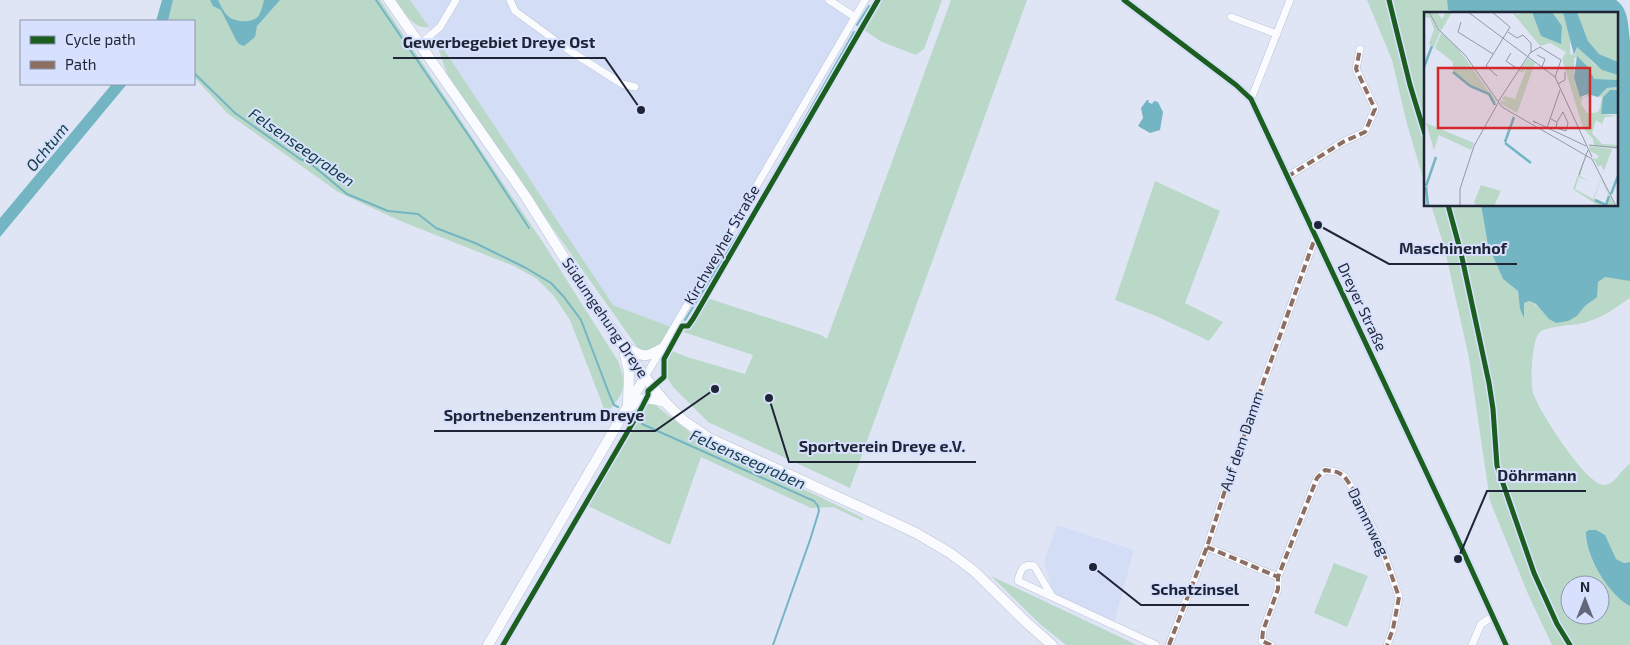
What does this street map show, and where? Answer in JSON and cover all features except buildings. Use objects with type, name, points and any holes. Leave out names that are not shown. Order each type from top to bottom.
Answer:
[{"type":"main road","name":"Südumgehung Dreye","points":[[389,0],[526,197],[587,294],[645,377],[665,402],[683,420],[709,438],[916,533],[950,553],[974,570],[1052,645]]},
{"type":"main road","points":[[622,343],[640,355],[646,356],[652,355],[661,349]]},
{"type":"main road","points":[[622,343],[629,372],[628,410]]},
{"type":"main road","name":"Kirchweyher Straße","points":[[488,645],[628,410],[645,377]]},
{"type":"main road","points":[[628,410],[636,402],[646,398],[665,402]]},
{"type":"street","points":[[419,44],[440,28],[456,0]]},
{"type":"street","points":[[510,0],[515,11],[566,50],[622,84],[635,87]]},
{"type":"street","points":[[828,0],[855,17]]},
{"type":"street","name":"Kirchweyher Straße","points":[[645,377],[865,0]]},
{"type":"street","name":"Dreyer Straße","points":[[1124,0],[1236,85],[1251,99],[1506,645]]},
{"type":"street","points":[[1251,99],[1290,0]]},
{"type":"street","points":[[1231,17],[1277,34]]},
{"type":"street","points":[[1287,177],[1343,142],[1364,132],[1375,110],[1356,69],[1360,49]]},
{"type":"street","name":"Auf dem Damm","points":[[1169,645],[1207,547],[1229,478],[1315,238]]},
{"type":"street","name":"Dammweg","points":[[1271,645],[1262,641],[1263,632],[1278,590],[1278,577],[1317,478],[1326,470],[1337,472],[1344,476],[1356,494],[1381,545],[1399,597],[1393,629],[1387,645]]},
{"type":"street","points":[[1207,547],[1278,577]]},
{"type":"street","points":[[1052,596],[1034,566],[1028,565],[1023,567],[1018,581],[1156,645]]},
{"type":"street","points":[[1472,645],[1481,624],[1492,617]]},
{"type":"shaded area","points":[[162,0],[173,0],[168,20],[156,20]]},
{"type":"shaded area","points":[[210,0],[218,0],[229,17],[236,20],[249,21],[257,18],[264,0],[280,0],[257,26],[255,37],[244,46],[236,40],[221,10],[213,6]]},
{"type":"shaded area","points":[[410,0],[824,0],[852,18],[671,327],[613,305]]},
{"type":"shaded area","points":[[1447,0],[1616,0],[1626,13],[1630,41],[1630,281],[1605,277],[1598,282],[1597,297],[1584,307],[1577,316],[1568,321],[1556,323],[1549,319],[1536,304],[1529,301],[1524,303],[1524,318],[1520,309],[1518,291],[1503,279],[1488,245],[1481,206],[1618,206],[1618,12],[1458,12],[1448,10]]},
{"type":"shaded area","points":[[111,85],[126,85],[0,237],[0,218]]},
{"type":"shaded area","points":[[1147,100],[1152,104],[1154,101],[1158,102],[1163,112],[1160,130],[1150,133],[1138,126],[1143,118],[1141,108]]},
{"type":"shaded area","points":[[1057,525],[1134,550],[1114,623],[1054,595],[1044,562]]},
{"type":"shaded area","points":[[1596,530],[1605,535],[1616,559],[1624,563],[1630,562],[1630,606],[1622,601],[1610,588],[1610,575],[1600,574],[1590,552],[1586,532]]},
{"type":"green space","points":[[173,0],[380,0],[544,244],[618,361],[623,378],[622,390],[617,401],[606,414],[570,320],[553,295],[537,279],[516,267],[398,220],[338,192],[227,113],[195,78],[195,20],[168,20]]},
{"type":"green space","points":[[396,0],[410,0],[429,27],[418,26],[414,23]]},
{"type":"green space","points":[[881,0],[942,0],[924,49],[916,55],[882,42],[864,30]]},
{"type":"green space","points":[[951,0],[1027,0],[850,488],[708,422],[673,387],[667,378],[664,370],[666,357],[670,350],[745,374],[753,355],[683,332],[689,327],[707,298],[821,335],[827,339]]},
{"type":"green space","points":[[1367,0],[1447,0],[1448,10],[1458,12],[1424,12],[1424,182],[1407,124],[1392,60]]},
{"type":"green space","points":[[439,42],[613,305],[671,327],[655,347],[650,350],[640,351],[451,85],[439,51]]},
{"type":"green space","points":[[1155,181],[1220,211],[1185,303],[1223,322],[1209,341],[1156,316],[1115,300]]},
{"type":"green space","points":[[1431,206],[1481,206],[1488,245],[1503,279],[1518,291],[1520,308],[1524,316],[1524,303],[1529,301],[1556,323],[1577,316],[1590,303],[1598,282],[1605,276],[1630,281],[1630,298],[1606,314],[1579,324],[1551,328],[1539,333],[1533,353],[1532,380],[1533,393],[1553,430],[1575,461],[1596,482],[1604,485],[1608,484],[1615,480],[1630,464],[1630,562],[1624,563],[1616,559],[1612,553],[1586,532],[1589,553],[1601,575],[1560,575],[1560,625],[1610,625],[1610,587],[1630,606],[1630,645],[1552,645],[1528,594],[1490,501],[1469,358],[1444,246]]},
{"type":"green space","points":[[654,404],[697,438],[720,451],[812,493],[863,518],[863,521],[833,507],[811,508],[701,457],[670,545],[586,505],[646,405]]},
{"type":"green space","points":[[1334,563],[1368,576],[1347,627],[1314,613]]},
{"type":"green space","points":[[991,576],[1137,645],[1066,645],[1040,624]]},
{"type":"waterway","points":[[376,0],[529,228]]},
{"type":"waterway","points":[[857,25],[869,6]]},
{"type":"waterway","points":[[685,320],[754,209],[854,32]]},
{"type":"waterway","name":"Felsenseegraben","points":[[195,74],[235,113],[300,159],[310,163],[347,194],[388,211],[418,214],[436,228],[475,243],[526,268],[551,283],[581,320],[610,396],[614,405],[618,407]]},
{"type":"waterway","name":"Felsenseegraben","points":[[642,424],[814,501],[818,506],[819,511],[810,540],[773,645]]},
{"type":"marked path","points":[[1287,177],[1343,142],[1365,132],[1375,109],[1356,69],[1360,49]]},
{"type":"marked path","points":[[1169,645],[1207,547],[1229,478],[1315,238]]},
{"type":"marked path","points":[[1271,645],[1262,641],[1263,631],[1278,589],[1278,577],[1317,478],[1325,470],[1337,472],[1344,476],[1356,493],[1381,545],[1399,597],[1393,629],[1387,645]]},
{"type":"marked path","points":[[1207,547],[1278,577]]},
{"type":"cycle path","points":[[503,645],[642,407],[648,391],[664,377],[664,359],[682,326],[688,326],[693,319],[878,0]]},
{"type":"cycle path","points":[[1124,0],[1236,85],[1251,99],[1506,645]]},
{"type":"cycle path","points":[[1389,0],[1410,85],[1424,131]]},
{"type":"cycle path","points":[[1448,206],[1461,253],[1489,383],[1497,466],[1534,573],[1557,624],[1570,645]]},
{"type":"place","name":"Gewerbegebiet Dreye Ost","points":[[641,110]]},
{"type":"place","name":"Maschinenhof","points":[[1318,225]]},
{"type":"place","name":"Sportnebenzentrum Dreye","points":[[715,389]]},
{"type":"place","name":"Sportverein Dreye e.V.","points":[[769,398]]},
{"type":"place","name":"Döhrmann","points":[[1458,559]]},
{"type":"place","name":"Schatzinsel","points":[[1093,567]]},
{"type":"water label","name":"Ochtum","points":[[47,147]]}]
